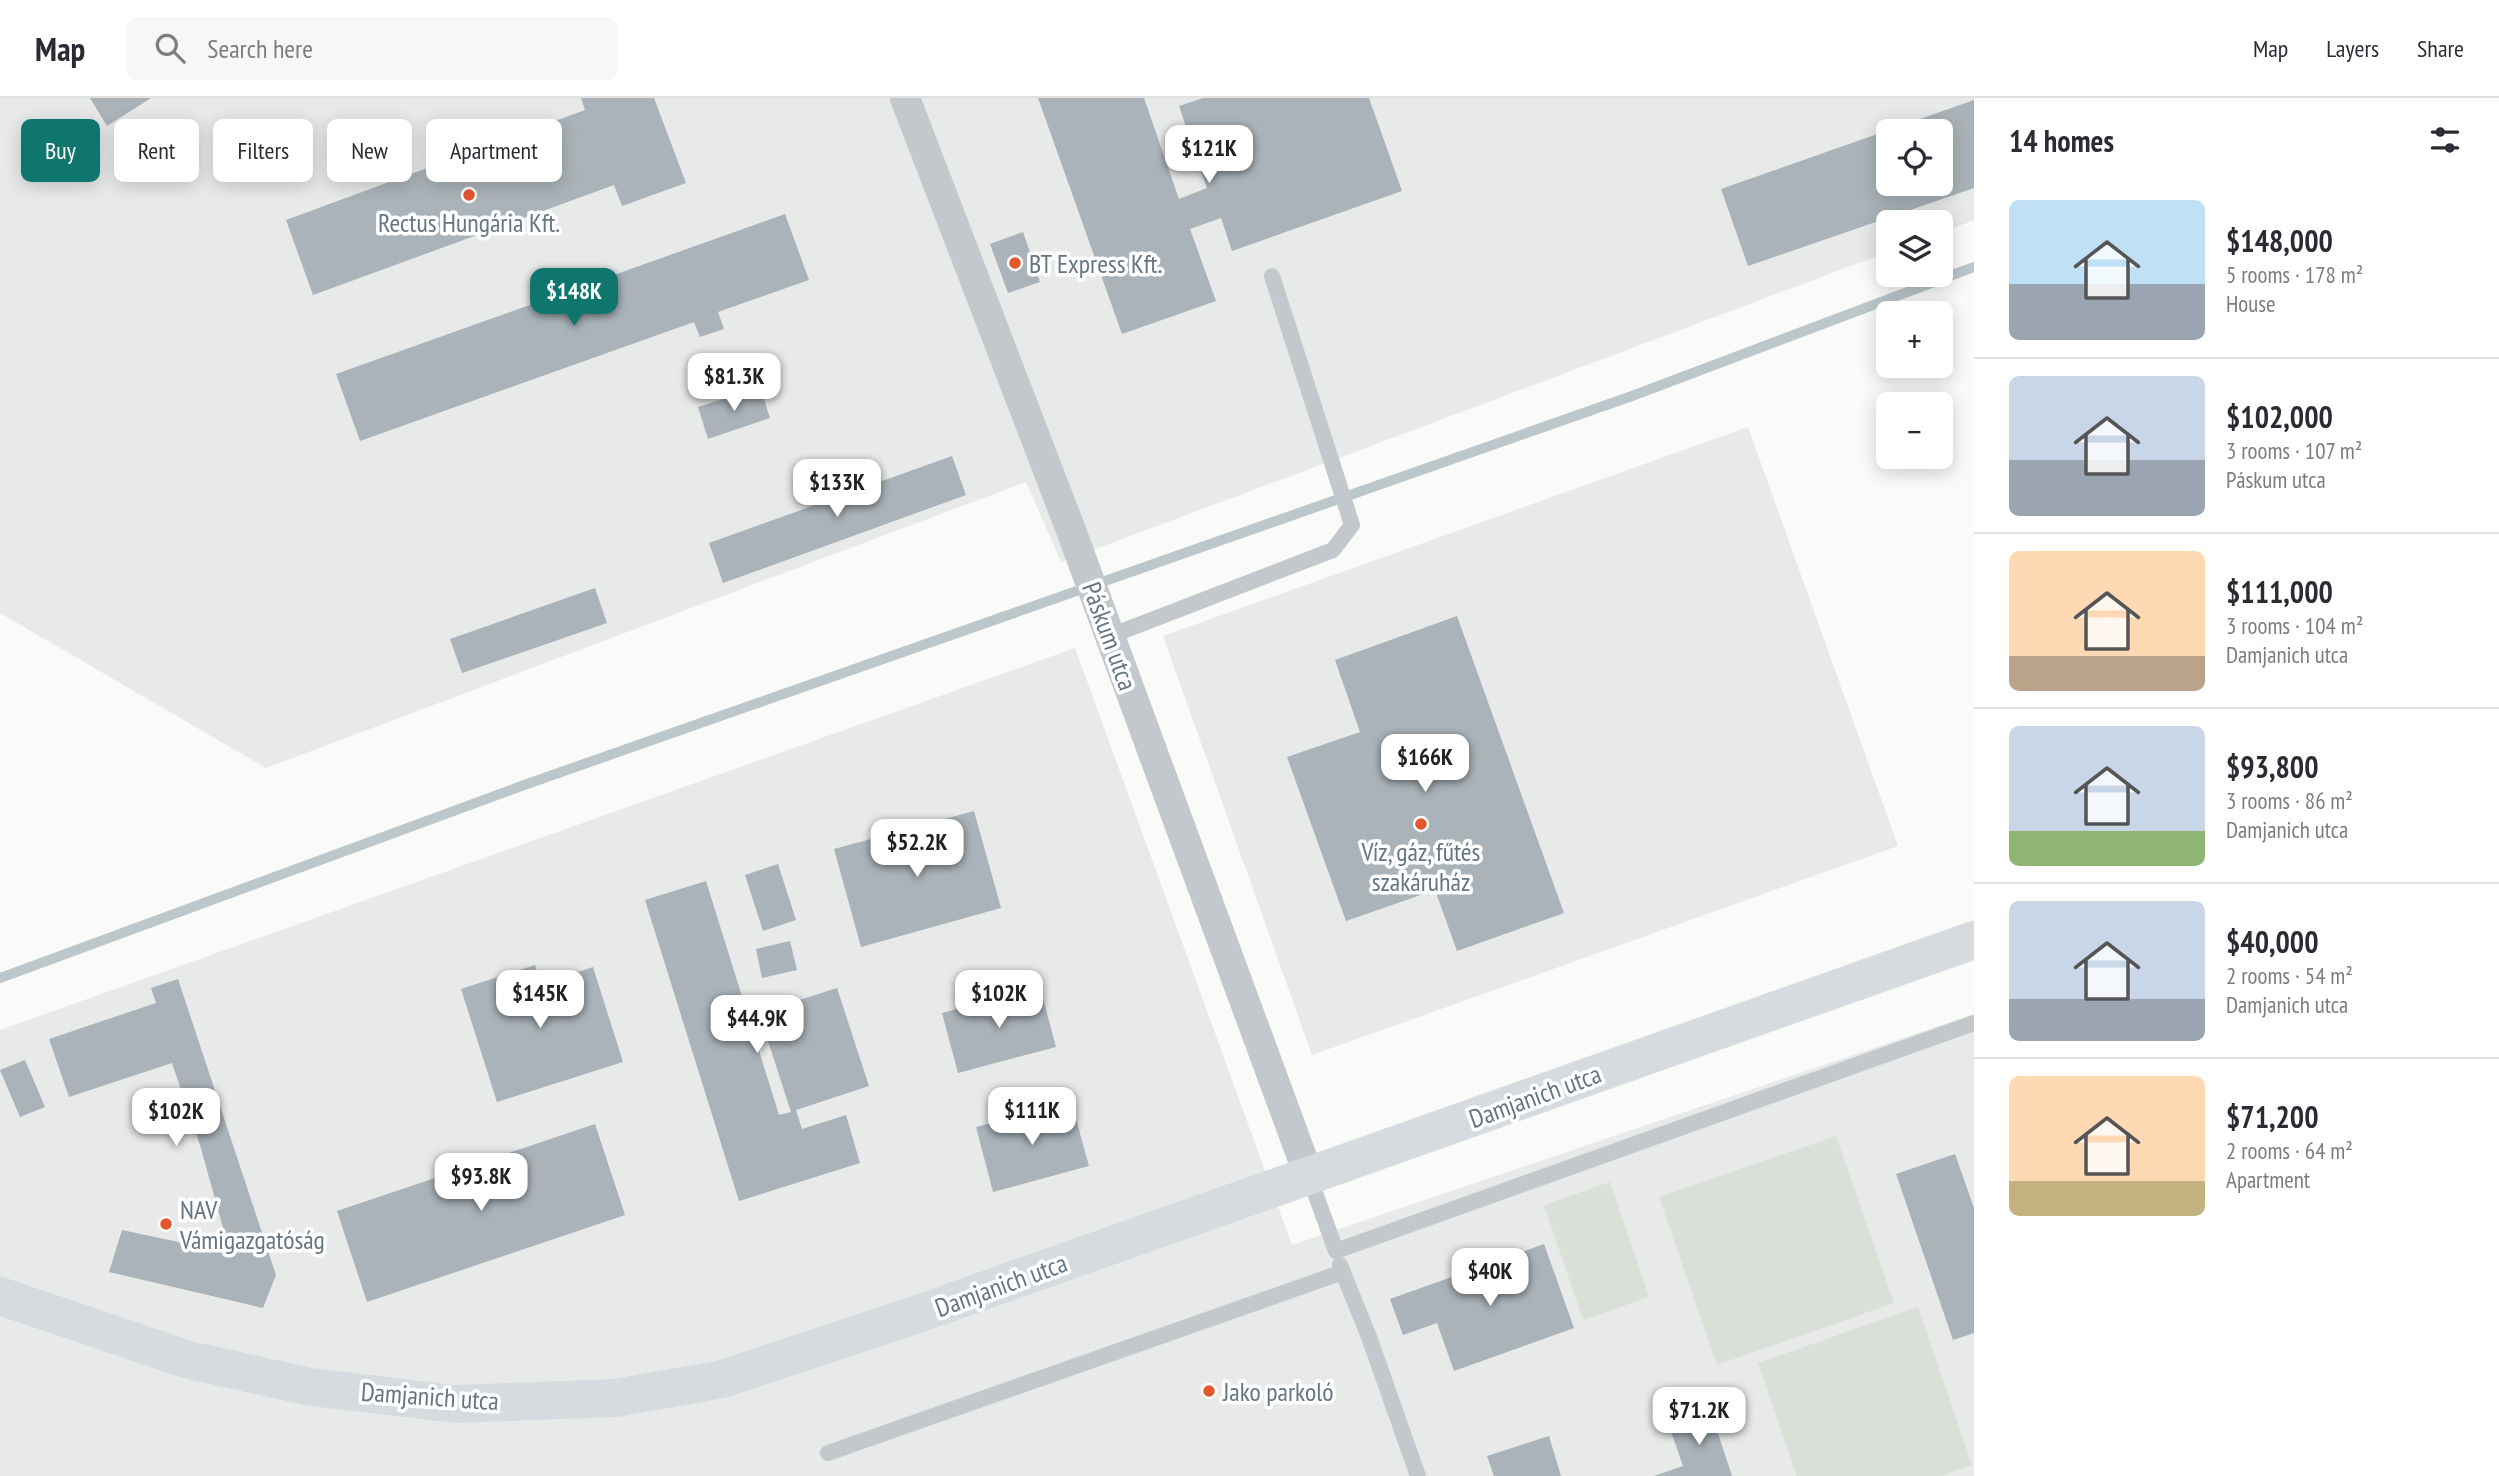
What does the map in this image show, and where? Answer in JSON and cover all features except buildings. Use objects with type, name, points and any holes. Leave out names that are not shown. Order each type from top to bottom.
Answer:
[{"type":"main road","name":"Damjanich utca","points":[[1,1301],[189,1360],[311,1387],[455,1404],[616,1398],[722,1379],[779,1362],[1974,940]]},
{"type":"street","name":"Páskum utca","points":[[905,98],[1108,629],[1309,1176]]},
{"type":"lane","points":[[1108,629],[1333,550],[1352,525],[1272,275]]},
{"type":"lane","points":[[1336,1251],[1974,1023]]},
{"type":"lane","points":[[1309,1176],[1418,1476]]},
{"type":"lane","points":[[828,1453],[1343,1272]]},
{"type":"shaded area","points":[[0,98],[1974,98],[1974,220],[1953,228],[1953,210],[1876,210],[1876,256],[1061,562],[1026,482],[266,768],[0,613]]},
{"type":"shaded area","points":[[1748,427],[1898,846],[1312,1055],[1163,636]]},
{"type":"shaded area","points":[[1075,648],[1292,1245],[1974,1014],[1974,1476],[0,1476],[0,1030]]},
{"type":"shaded area","points":[[1836,1136],[1894,1303],[1717,1365],[1659,1197]]},
{"type":"shaded area","points":[[1610,1182],[1649,1297],[1583,1320],[1544,1205]]},
{"type":"shaded area","points":[[1918,1307],[1972,1465],[1940,1476],[1797,1476],[1758,1363]]},
{"type":"waterway","points":[[0,978],[527,784],[1632,396],[1974,267]]},
{"type":"place","name":"Rectus Hungária Kft.","points":[[469,195]]},
{"type":"place","name":"BT Express Kft.","points":[[1015,263]]},
{"type":"place","name":"Víz, gáz, fűtés szakáruház","points":[[1421,824]]},
{"type":"place","name":"NAV Vámigazgatóság","points":[[166,1224]]},
{"type":"place","name":"Jako parkoló","points":[[1209,1391]]}]
